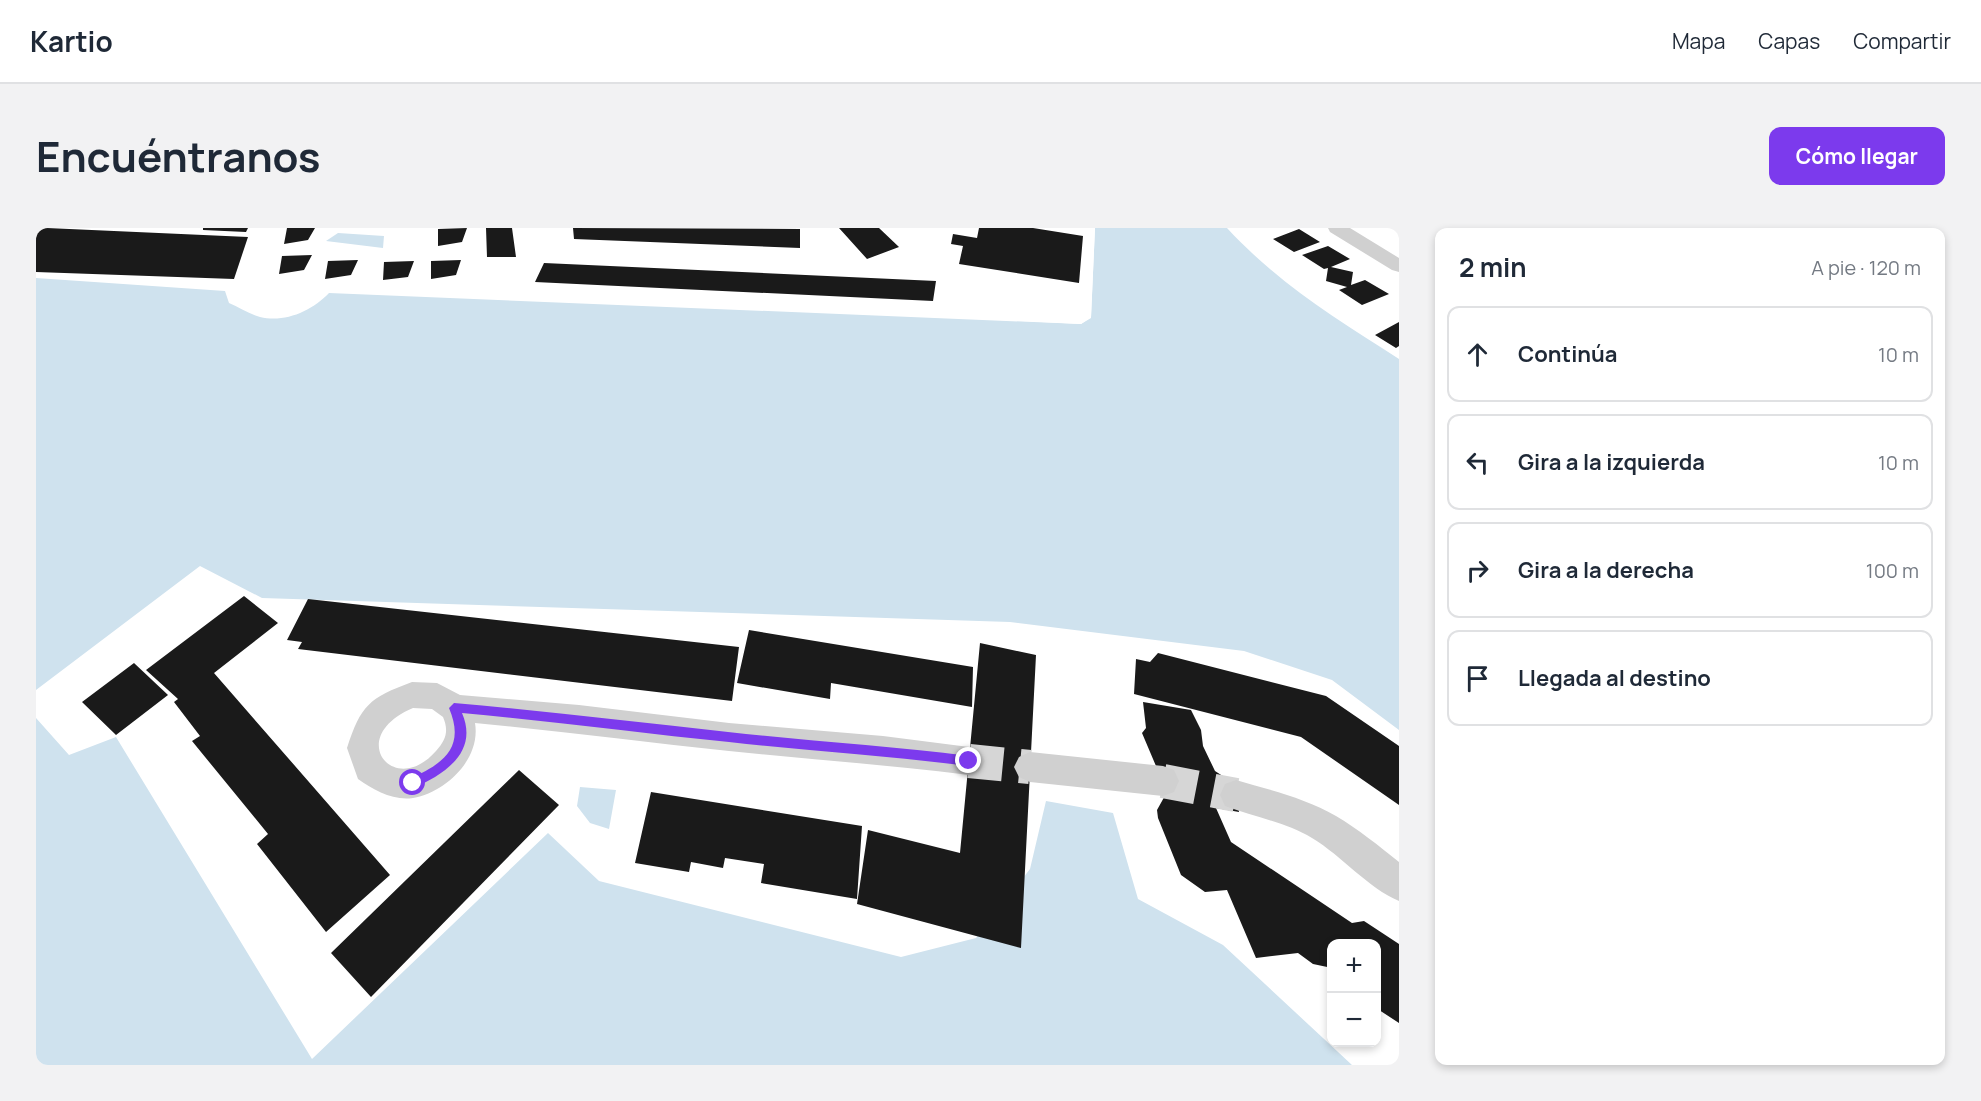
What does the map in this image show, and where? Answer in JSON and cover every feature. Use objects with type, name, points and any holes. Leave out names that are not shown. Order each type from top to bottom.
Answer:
[{"type":"street","points":[[1337,228],[1399,266]]},
{"type":"street","points":[[454,708],[579,719],[729,737],[883,750],[969,761]]},
{"type":"street","points":[[1037,768],[1163,781]]},
{"type":"street","points":[[1236,795],[1285,810],[1323,826],[1362,853],[1399,884]]},
{"type":"water","points":[[1095,228],[1227,228],[1267,267],[1309,300],[1399,359],[1399,730],[1332,680],[1244,651],[1010,622],[262,598],[200,566],[36,690],[36,278],[225,291],[229,303],[256,316],[269,318],[298,314],[315,305],[329,293],[1081,324],[1091,317]]},
{"type":"water","points":[[338,233],[384,236],[383,248],[326,241]]},
{"type":"water","points":[[36,718],[69,755],[116,737],[312,1059],[548,833],[599,881],[901,957],[976,938],[1030,869],[1046,801],[1113,813],[1138,899],[1223,945],[1327,1042],[1327,1047],[1333,1047],[1352,1065],[36,1065]]},
{"type":"water","points":[[580,787],[616,790],[609,829],[590,823],[577,806]]},
{"type":"pier","points":[[1092,228],[1095,228],[1091,318],[1081,324],[999,320],[998,317],[1080,321],[1088,316]]},
{"type":"building","points":[[36,228],[248,237],[234,279],[36,272]]},
{"type":"building","points":[[203,228],[248,228],[246,232],[203,230]]},
{"type":"building","points":[[287,228],[315,228],[308,240],[284,244]]},
{"type":"building","points":[[467,228],[462,242],[438,246],[438,229]]},
{"type":"building","points":[[486,228],[512,228],[516,257],[487,257]]},
{"type":"building","points":[[573,228],[800,229],[800,248],[574,239]]},
{"type":"building","points":[[839,228],[879,228],[899,247],[867,259]]},
{"type":"building","points":[[979,228],[1033,228],[1083,236],[1079,283],[959,264],[963,246],[951,244],[953,234],[977,238]]},
{"type":"building","points":[[1299,229],[1320,242],[1294,252],[1273,239]]},
{"type":"building","points":[[1328,246],[1350,259],[1331,267],[1353,272],[1351,285],[1365,280],[1389,294],[1362,305],[1339,290],[1347,287],[1326,281],[1328,268],[1324,269],[1302,255]]},
{"type":"building","points":[[312,255],[304,270],[279,274],[282,256]]},
{"type":"building","points":[[358,260],[351,275],[325,279],[328,261]]},
{"type":"building","points":[[461,260],[456,275],[431,279],[431,261]]},
{"type":"building","points":[[414,261],[408,277],[383,280],[384,262]]},
{"type":"building","points":[[544,263],[936,281],[933,301],[535,282]]},
{"type":"building","points":[[1399,322],[1399,346],[1396,348],[1375,335]]},
{"type":"building","points":[[244,596],[278,623],[214,673],[390,875],[326,932],[257,844],[268,834],[192,741],[200,736],[174,702],[178,699],[146,670]]},
{"type":"building","points":[[308,599],[739,647],[732,701],[298,649],[302,642],[287,640]]},
{"type":"building","points":[[749,630],[973,667],[972,707],[831,683],[830,699],[737,683]]},
{"type":"building","points":[[980,643],[1036,655],[1021,948],[857,904],[868,830],[960,853]]},
{"type":"building","points":[[1158,653],[1326,696],[1399,746],[1399,805],[1301,737],[1134,694],[1136,659],[1150,662]]},
{"type":"building","points":[[134,663],[168,695],[116,735],[82,702]]},
{"type":"building","points":[[1143,702],[1191,710],[1201,730],[1203,746],[1215,771],[1235,784],[1239,812],[1216,808],[1231,842],[1352,923],[1364,921],[1399,944],[1399,1023],[1381,1011],[1381,939],[1327,939],[1327,967],[1313,964],[1298,953],[1256,958],[1227,890],[1205,892],[1181,875],[1158,818],[1157,810],[1167,792],[1142,733],[1146,728]]},
{"type":"building","points":[[519,770],[559,805],[371,997],[331,953]]},
{"type":"building","points":[[651,792],[862,826],[857,899],[761,883],[764,864],[725,858],[723,868],[691,862],[689,872],[635,863]]},
{"type":"tunnel","points":[[969,761],[1030,767]]},
{"type":"tunnel","points":[[1163,781],[1236,795]]},
{"type":"route","points":[[413,783],[438,771],[456,751],[462,735],[460,721],[454,708],[579,719],[729,737],[883,750],[969,761]]}]
